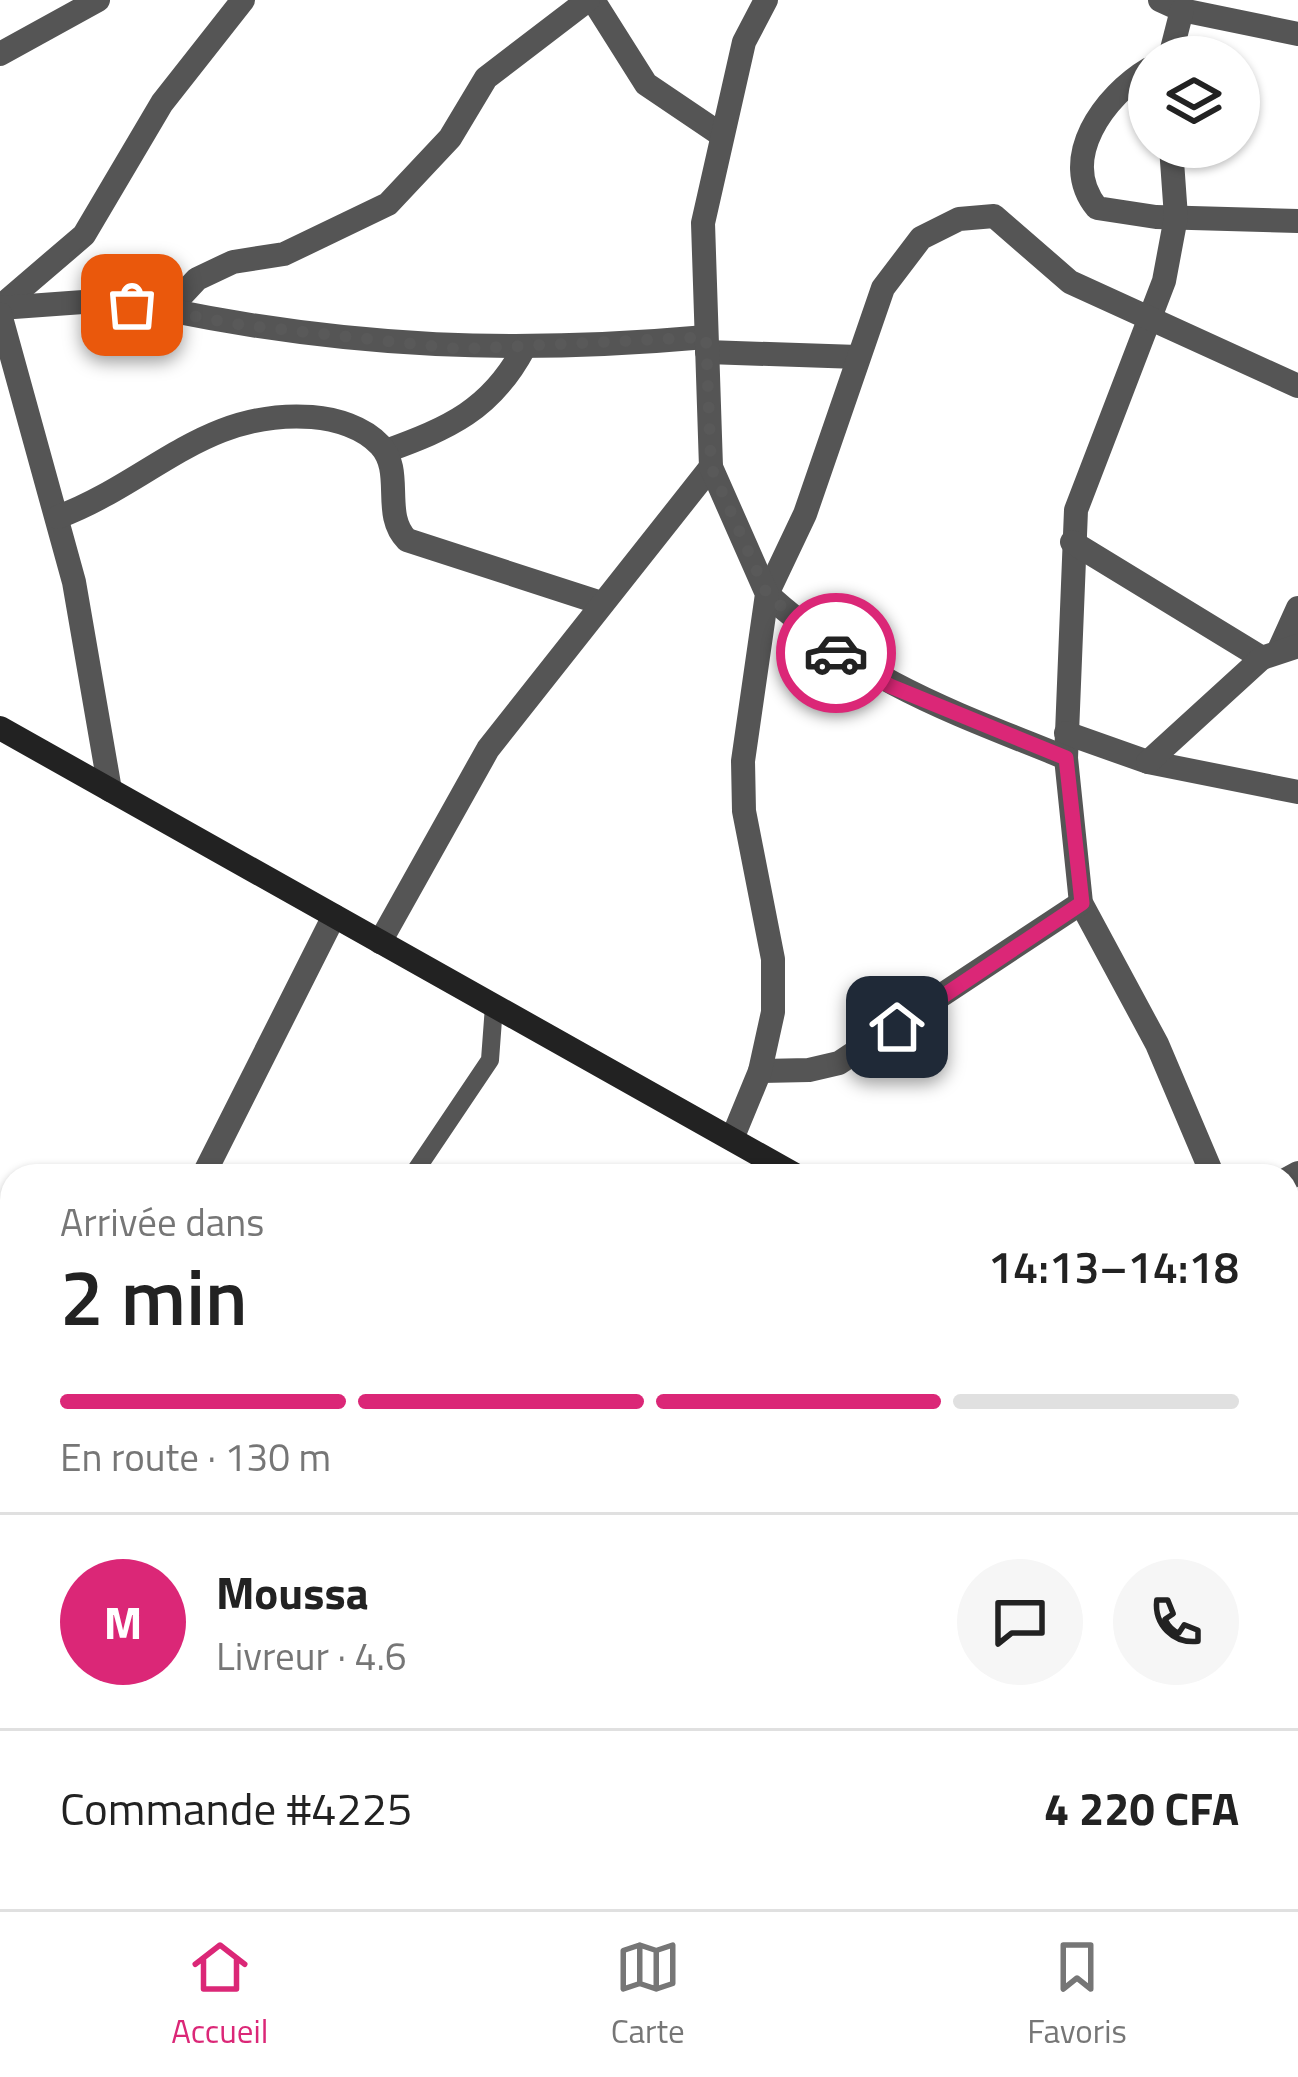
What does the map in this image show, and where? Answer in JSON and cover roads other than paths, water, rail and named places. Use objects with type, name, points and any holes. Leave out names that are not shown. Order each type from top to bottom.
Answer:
[{"type":"street","points":[[0,54],[98,0]]},
{"type":"street","points":[[0,310],[84,235],[162,103],[243,0]]},
{"type":"street","points":[[168,310],[196,279],[233,262],[284,254],[388,204],[450,138],[486,78],[591,0],[646,84],[720,134]]},
{"type":"street","points":[[766,0],[744,42],[704,223],[711,467],[767,594],[837,654],[890,686],[1066,745],[1298,792]]},
{"type":"street","points":[[1177,36],[1188,6],[1298,34]]},
{"type":"street","points":[[1128,84],[1100,116],[1085,146],[1081,178],[1097,208],[1176,217],[1298,220]]},
{"type":"street","points":[[1172,168],[1176,217],[1151,316],[1093,460],[1072,542],[1066,745],[1082,903],[1157,1044],[1208,1164]]},
{"type":"street","points":[[732,1139],[760,1071],[773,1012],[773,959],[744,811],[743,761],[767,594],[805,514],[874,305],[921,238],[983,214],[1015,229],[1052,270],[1070,282],[1298,386]]},
{"type":"street","points":[[0,310],[97,301],[459,349],[707,344],[858,357]]},
{"type":"street","points":[[0,310],[58,517],[96,685],[110,790]]},
{"type":"street","points":[[386,452],[464,418],[505,384],[524,348]]},
{"type":"street","points":[[58,517],[128,484],[191,440],[271,414],[335,419],[372,437],[386,452],[396,529],[406,540],[601,603]]},
{"type":"street","points":[[380,942],[458,795],[601,603],[711,467]]},
{"type":"street","points":[[1072,542],[1280,652]]},
{"type":"street","points":[[1148,762],[1280,652],[1298,608]]},
{"type":"street","points":[[0,728],[776,1164]]},
{"type":"street","points":[[760,1071],[809,1070],[839,1063],[1082,903]]},
{"type":"street","points":[[208,1164],[334,916]]},
{"type":"lane","points":[[420,1164],[490,1060],[494,1006]]}]
